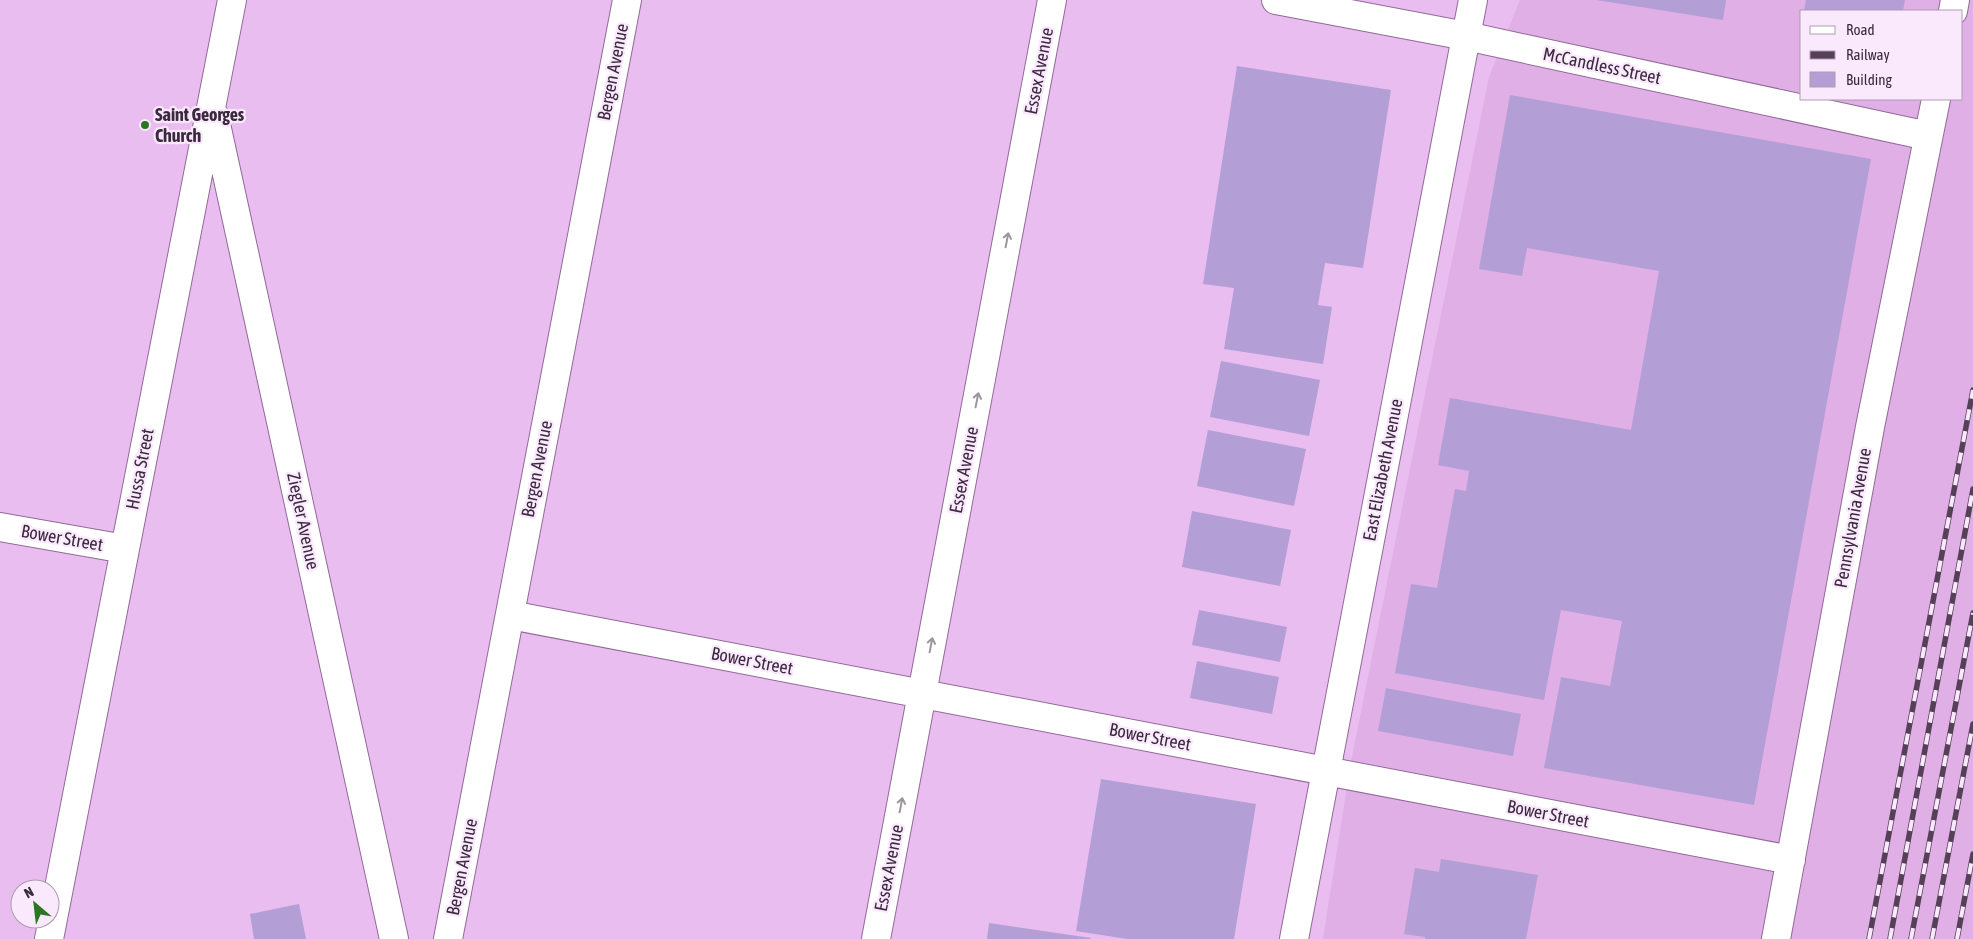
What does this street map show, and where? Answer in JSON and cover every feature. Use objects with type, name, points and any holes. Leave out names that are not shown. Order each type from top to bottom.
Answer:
[{"type":"street","name":"Hussa Street","points":[[49,939],[232,0]]},
{"type":"street","name":"Bergen Avenue","points":[[448,939],[627,0]]},
{"type":"street","name":"Essex Avenue","points":[[876,939],[1052,0]]},
{"type":"street","name":"McCandless Street","points":[[1276,0],[1466,36],[1928,136]]},
{"type":"street","name":"East Elizabeth Avenue","points":[[1294,939],[1473,0]]},
{"type":"street","name":"Pennsylvania Avenue","points":[[1776,939],[1870,427],[1936,100]]},
{"type":"street","name":"Ziegler Avenue","points":[[212,104],[394,939]]},
{"type":"street","name":"Bower Street","points":[[0,527],[125,549]]},
{"type":"street","name":"Bower Street","points":[[510,615],[1790,860]]},
{"type":"shaded area","points":[[1520,0],[1973,0],[1973,939],[1323,939],[1351,761],[1489,77]]},
{"type":"building","points":[[1596,0],[1726,0],[1723,20]]},
{"type":"building","points":[[1806,0],[1905,0],[1903,10],[1804,10]]},
{"type":"building","points":[[1237,66],[1391,90],[1363,268],[1325,263],[1318,305],[1332,307],[1323,364],[1224,349],[1234,288],[1203,284]]},
{"type":"building","points":[[1510,95],[1871,159],[1754,805],[1544,768],[1561,677],[1610,686],[1622,621],[1561,610],[1544,700],[1395,673],[1411,584],[1437,588],[1455,489],[1466,491],[1469,471],[1438,465],[1450,398],[1631,430],[1659,271],[1527,248],[1522,276],[1479,269]]},
{"type":"building","points":[[1221,361],[1320,380],[1309,436],[1210,417]]},
{"type":"building","points":[[1208,430],[1306,449],[1294,506],[1197,486]]},
{"type":"building","points":[[1192,511],[1291,530],[1280,586],[1182,567]]},
{"type":"building","points":[[1199,610],[1287,627],[1280,662],[1192,645]]},
{"type":"building","points":[[1197,661],[1279,677],[1272,714],[1190,698]]},
{"type":"building","points":[[1386,688],[1521,714],[1513,756],[1378,731]]},
{"type":"building","points":[[1101,779],[1256,804],[1234,939],[1127,939],[1076,931]]},
{"type":"building","points":[[1441,859],[1538,875],[1526,939],[1425,939],[1425,937],[1404,934],[1415,868],[1439,872]]},
{"type":"building","points":[[299,904],[306,939],[254,939],[250,914]]},
{"type":"building","points":[[989,923],[1091,938],[987,939]]},
{"type":"railway","points":[[1869,939],[1973,390]]},
{"type":"railway","points":[[1890,939],[1973,489]]},
{"type":"railway","points":[[1911,939],[1973,613]]},
{"type":"railway","points":[[1932,939],[1973,724]]},
{"type":"railway","points":[[1957,939],[1973,854]]},
{"type":"place","name":"Saint Georges Church","points":[[145,125]]}]
